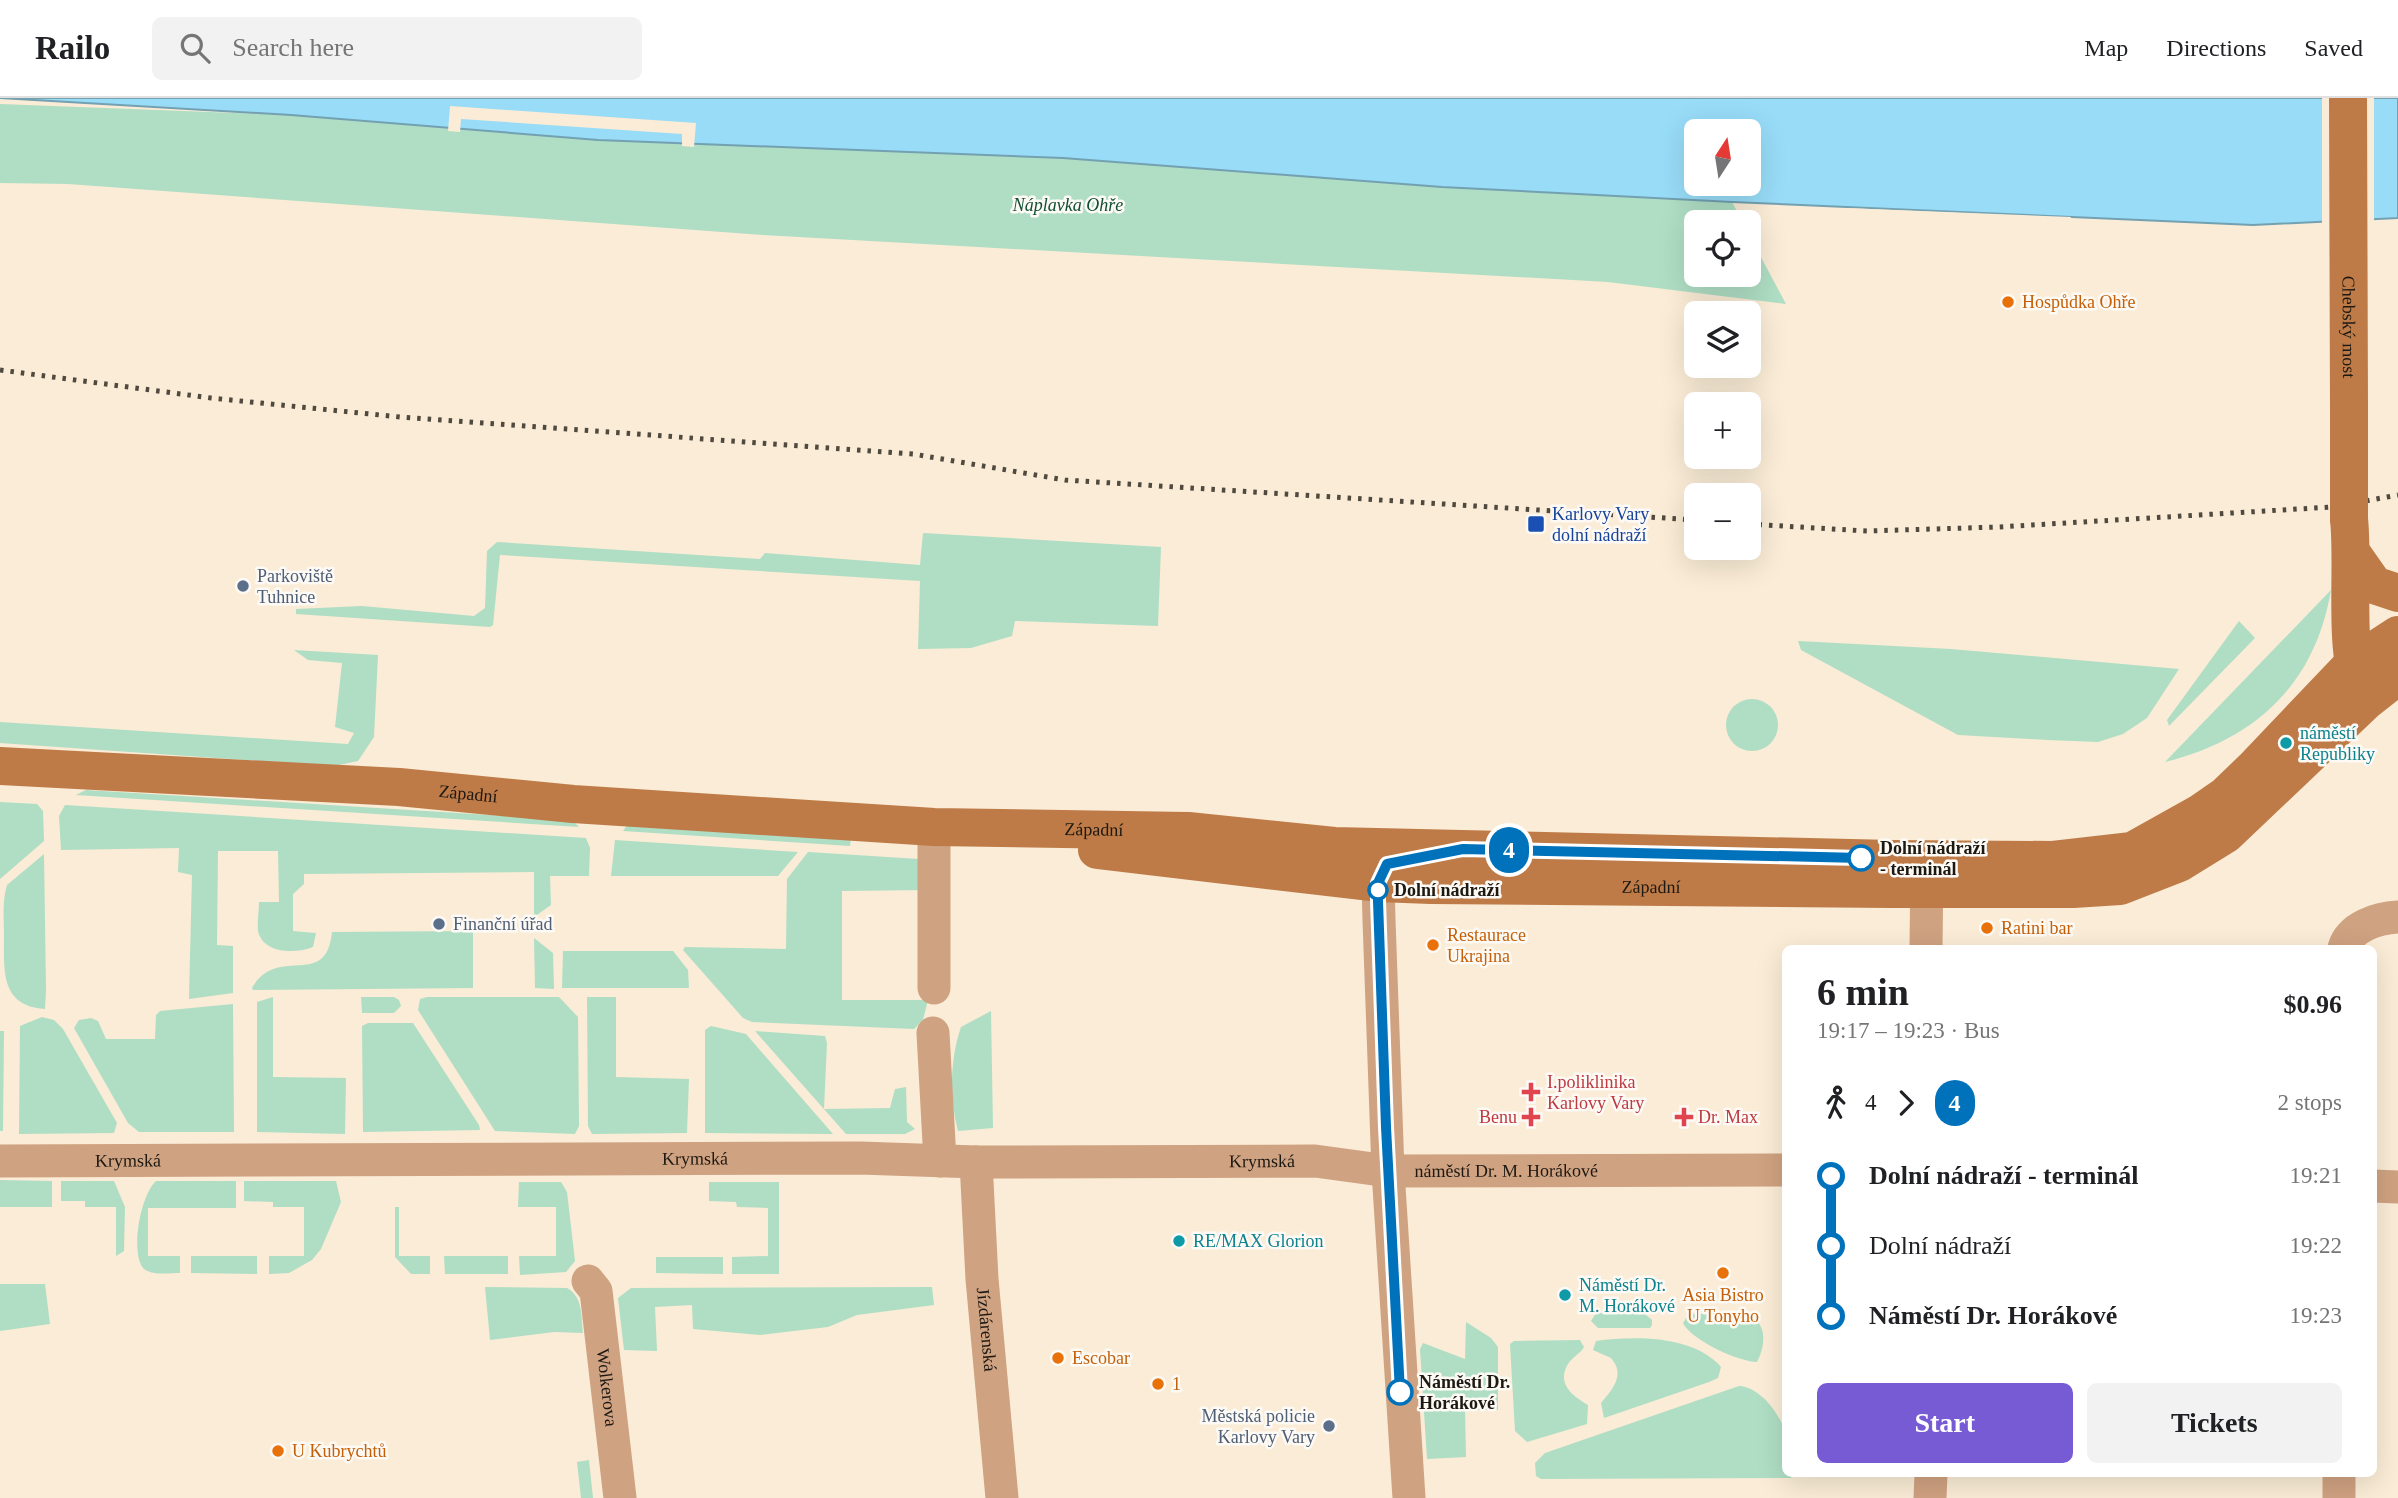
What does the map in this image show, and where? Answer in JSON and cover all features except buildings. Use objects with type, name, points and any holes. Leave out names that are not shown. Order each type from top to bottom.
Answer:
[{"type":"street","name":"Chebský most","points":[[2348,98],[2352,665]]},
{"type":"street","points":[[2351,537],[2374,585],[2398,593]]},
{"type":"street","points":[[1927,874],[2132,851],[2155,840],[2226,795],[2352,665],[2398,635]]},
{"type":"street","points":[[2352,665],[2366,701]]},
{"type":"street","points":[[1927,874],[2120,886],[2179,863],[2226,834],[2366,701],[2398,676]]},
{"type":"street","name":"Západní","points":[[0,766],[399,788],[573,804],[934,827],[1188,831],[1334,845],[1463,849],[1927,874]]},
{"type":"street","points":[[934,827],[934,988]]},
{"type":"street","name":"Západní","points":[[934,827],[1180,862],[1378,883],[1927,874]]},
{"type":"street","name":"Západní","points":[[1378,883],[1387,864],[1463,849]]},
{"type":"street","points":[[1926,945],[1927,874]]},
{"type":"street","points":[[1378,883],[1388,1171]]},
{"type":"street","points":[[2345,945],[2347,937],[2362,927],[2386,917],[2398,917]]},
{"type":"street","points":[[933,1033],[940,1161]]},
{"type":"street","name":"Krymská","points":[[0,1161],[504,1158],[975,1162],[1315,1161],[1388,1171]]},
{"type":"street","name":"Jízdárenská","points":[[975,1162],[1002,1498]]},
{"type":"street","name":"náměstí Dr. M. Horákové","points":[[1409,1498],[1388,1171],[1782,1170]]},
{"type":"street","points":[[2377,1186],[2398,1187]]},
{"type":"street","name":"Wolkerova","points":[[588,1281],[596,1291],[620,1498]]},
{"type":"street","points":[[1930,1498],[1931,1477]]},
{"type":"street","points":[[2339,1477],[2339,1498]]},
{"type":"green space","name":"Náplavka Ohře","points":[[0,104],[291,115],[598,140],[1063,158],[1442,187],[1732,202],[1736,210],[1684,210],[1684,287],[1761,287],[1761,257],[1786,304],[1608,282],[763,235],[68,184],[0,183]]},
{"type":"green space","points":[[923,533],[1161,547],[1158,626],[1015,621],[1012,636],[971,648],[918,649],[920,581],[500,555],[493,625],[490,627],[296,614],[296,609],[362,606],[474,616],[485,608],[487,551],[497,542],[760,559],[765,553],[920,565]]},
{"type":"green space","points":[[2331,590],[2323,623],[2311,653],[2295,680],[2276,703],[2227,739],[2198,752],[2165,762]]},
{"type":"green space","points":[[2239,621],[2255,638],[2169,726],[2167,720]]},
{"type":"green space","points":[[1798,641],[1951,649],[2179,669],[2147,718],[2123,734],[2098,742],[1958,735],[1801,650]]},
{"type":"green space","points":[[294,650],[378,655],[374,737],[358,761],[334,766],[0,743],[0,722],[348,744],[354,733],[335,727],[342,663],[308,660]]},
{"type":"green space","points":[[1752,699],[1771,706],[1778,725],[1771,744],[1752,751],[1733,744],[1726,725],[1733,706]]},
{"type":"green space","points":[[86,790],[572,820],[579,827],[76,795]]},
{"type":"green space","points":[[0,802],[37,804],[43,811],[44,841],[0,879]]},
{"type":"green space","points":[[65,805],[586,838],[590,848],[589,876],[550,876],[551,905],[534,917],[534,872],[304,874],[304,884],[293,894],[293,931],[316,933],[313,947],[289,951],[266,944],[258,931],[259,902],[279,902],[278,851],[218,851],[217,945],[233,946],[233,993],[189,999],[192,875],[178,872],[179,848],[61,850],[59,816]]},
{"type":"green space","points":[[628,824],[851,838],[850,846],[623,831]]},
{"type":"green space","points":[[615,840],[798,852],[778,876],[611,876]]},
{"type":"green space","points":[[808,852],[919,859],[927,890],[842,891],[842,1000],[928,1000],[923,1020],[914,1029],[752,1022],[743,1018],[683,950],[685,947],[786,949],[787,879]]},
{"type":"green space","points":[[44,854],[45,1009],[30,1006],[12,993],[4,961],[4,897],[7,885]]},
{"type":"green space","points":[[473,931],[473,988],[252,988],[263,975],[275,969],[311,964],[321,959],[328,950],[332,932]]},
{"type":"green space","points":[[534,938],[553,953],[554,989],[535,988]]},
{"type":"green space","points":[[563,951],[673,951],[688,970],[689,988],[562,988]]},
{"type":"green space","points":[[273,997],[273,1077],[346,1078],[345,1134],[257,1132],[257,1002]]},
{"type":"green space","points":[[361,997],[394,997],[399,1000],[401,1006],[394,1013],[362,1013]]},
{"type":"green space","points":[[559,997],[578,1017],[579,1126],[575,1134],[495,1131],[418,1010],[420,999]]},
{"type":"green space","points":[[587,997],[616,997],[616,1077],[689,1079],[687,1133],[592,1134],[588,1126]]},
{"type":"green space","points":[[233,1004],[234,1132],[139,1132],[128,1123],[74,1028],[79,1020],[91,1018],[98,1021],[106,1039],[155,1039],[156,1015],[160,1011]]},
{"type":"green space","points":[[991,1011],[993,1128],[958,1131],[952,1092],[957,1039],[961,1027]]},
{"type":"green space","points":[[42,1017],[54,1020],[63,1029],[117,1123],[114,1133],[19,1134],[20,1026]]},
{"type":"green space","points":[[368,1023],[413,1023],[480,1130],[363,1132],[362,1026]]},
{"type":"green space","points":[[711,1026],[746,1034],[833,1134],[705,1133],[705,1030]]},
{"type":"green space","points":[[0,1031],[4,1031],[3,1131],[0,1131]]},
{"type":"green space","points":[[755,1031],[825,1036],[824,1109],[890,1108],[895,1089],[906,1087],[907,1122],[915,1129],[905,1134],[846,1134]]},
{"type":"green space","points":[[0,1180],[52,1181],[52,1207],[0,1207]]},
{"type":"green space","points":[[61,1181],[114,1181],[125,1207],[124,1251],[116,1256],[116,1207],[85,1207],[85,1201],[61,1201]]},
{"type":"green space","points":[[156,1181],[236,1181],[236,1208],[148,1208],[148,1256],[180,1256],[180,1273],[161,1274],[146,1271],[139,1260],[139,1223],[146,1198]]},
{"type":"green space","points":[[244,1181],[336,1181],[341,1202],[321,1249],[312,1260],[289,1273],[269,1274],[269,1256],[304,1256],[304,1207],[273,1207],[273,1202],[244,1201]]},
{"type":"green space","points":[[519,1182],[561,1182],[567,1192],[575,1261],[566,1272],[520,1275],[519,1256],[556,1256],[556,1207],[518,1207]]},
{"type":"green space","points":[[709,1182],[779,1182],[779,1274],[732,1274],[732,1257],[768,1256],[768,1208],[737,1207],[736,1202],[709,1201]]},
{"type":"green space","points":[[395,1207],[399,1207],[399,1256],[430,1256],[430,1274],[411,1274],[395,1257]]},
{"type":"green space","points":[[191,1256],[257,1256],[257,1274],[191,1273]]},
{"type":"green space","points":[[444,1256],[508,1256],[508,1274],[445,1274]]},
{"type":"green space","points":[[656,1257],[723,1257],[723,1274],[656,1273]]},
{"type":"green space","points":[[0,1284],[45,1284],[50,1324],[0,1331]]},
{"type":"green space","points":[[485,1287],[567,1288],[579,1301],[583,1333],[554,1332],[490,1340]]},
{"type":"green space","points":[[932,1287],[934,1305],[857,1315],[828,1327],[760,1335],[693,1329],[692,1305],[655,1307],[657,1351],[624,1350],[618,1298],[631,1288]]},
{"type":"green space","points":[[1596,1313],[1645,1314],[1652,1320],[1652,1325],[1650,1328],[1598,1328],[1591,1321]]},
{"type":"green space","points":[[1742,1313],[1756,1320],[1763,1332],[1757,1362],[1716,1349],[1695,1336],[1683,1323],[1689,1314]]},
{"type":"green space","points":[[1466,1322],[1491,1338],[1498,1347],[1498,1410],[1465,1410],[1466,1457],[1427,1459],[1420,1349],[1423,1343],[1465,1359]]},
{"type":"green space","points":[[1628,1338],[1679,1343],[1709,1356],[1721,1367],[1718,1378],[1709,1382],[1604,1418],[1601,1403],[1616,1382],[1617,1370],[1611,1358],[1593,1350],[1596,1341]]},
{"type":"green space","points":[[1580,1340],[1584,1347],[1568,1364],[1564,1378],[1568,1389],[1588,1405],[1587,1424],[1527,1442],[1515,1431],[1510,1344],[1514,1341]]},
{"type":"green space","points":[[1739,1386],[1760,1395],[1777,1415],[1782,1425],[1782,1477],[1792,1477],[1541,1479],[1536,1476],[1535,1463],[1545,1453]]},
{"type":"green space","points":[[589,1460],[593,1498],[581,1498],[577,1462]]},
{"type":"water","points":[[0,98],[2398,98],[2398,218],[2253,225],[1442,187],[1063,158],[598,140],[291,115]]},
{"type":"pier","points":[[2322,98],[2374,98],[2374,223],[2322,225]]},
{"type":"pier","points":[[450,106],[696,123],[694,147],[682,146],[682,134],[461,119],[460,132],[448,131]]},
{"type":"pier","points":[[1846,208],[2071,217],[2070,221],[1846,211]]},
{"type":"railway","points":[[0,370],[211,398],[400,417],[913,454],[1065,480],[1684,519]]},
{"type":"railway","points":[[1761,525],[1867,531],[1999,527],[2332,507],[2398,495]]},
{"type":"bus line","name":"4","points":[[1400,1392],[1386,1127],[1378,901],[1378,883],[1387,864],[1463,849],[1861,858]]},
{"type":"place","name":"Hospůdka Ohře","points":[[2008,302]]},
{"type":"place","name":"Karlovy Vary dolní nádraží","points":[[1536,524]]},
{"type":"place","name":"Parkoviště Tuhnice","points":[[243,586]]},
{"type":"place","name":"náměstí Republiky","points":[[2286,743]]},
{"type":"place","name":"Dolní nádraží - terminál","points":[[1861,858]]},
{"type":"place","name":"Dolní nádraží","points":[[1378,890]]},
{"type":"place","name":"Finanční úřad","points":[[439,924]]},
{"type":"place","name":"Ratini bar","points":[[1987,928]]},
{"type":"place","name":"Restaurace Ukrajina","points":[[1433,945]]},
{"type":"place","name":"I.poliklinika Karlovy Vary","points":[[1531,1092]]},
{"type":"place","name":"Benu","points":[[1531,1117]]},
{"type":"place","name":"Dr. Max","points":[[1684,1117]]},
{"type":"place","name":"RE/MAX Glorion","points":[[1179,1241]]},
{"type":"place","name":"Asia Bistro U Tonyho","points":[[1723,1273]]},
{"type":"place","name":"Náměstí Dr. M. Horákové","points":[[1565,1295]]},
{"type":"place","name":"Escobar","points":[[1058,1358]]},
{"type":"place","name":"1","points":[[1158,1384]]},
{"type":"place","name":"Náměstí Dr. Horákové","points":[[1400,1392]]},
{"type":"place","name":"Městská policie Karlovy Vary","points":[[1329,1426]]},
{"type":"place","name":"U Kubrychtů","points":[[278,1451]]}]
